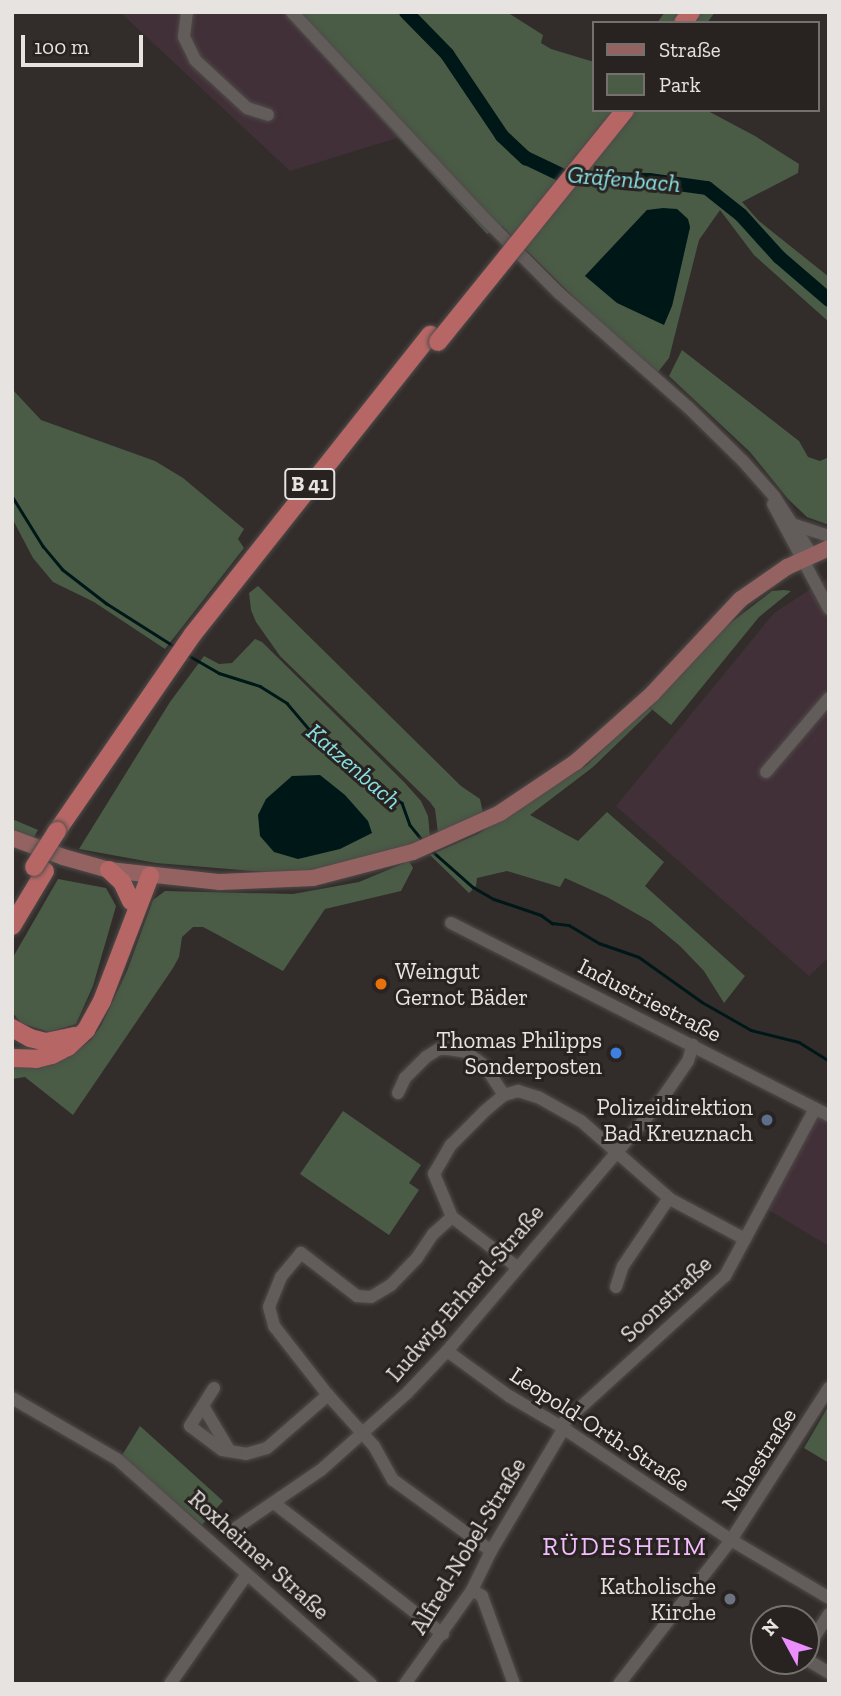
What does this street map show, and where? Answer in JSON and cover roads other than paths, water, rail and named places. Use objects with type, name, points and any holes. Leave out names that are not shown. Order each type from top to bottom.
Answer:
[{"type":"highway","name":"B 41","points":[[12,904],[39,869],[198,637],[610,112]]},
{"type":"highway","name":"B 41","points":[[434,338],[623,112]]},
{"type":"highway","name":"B 41","points":[[12,926],[39,869]]},
{"type":"highway","points":[[109,870],[122,882],[131,901]]},
{"type":"highway","points":[[126,933],[131,901],[146,875]]},
{"type":"highway","points":[[12,1058],[36,1059],[52,1055],[74,1042],[91,1023],[102,1001],[146,875]]},
{"type":"highway","points":[[12,1028],[30,1038],[54,1041],[70,1038],[91,1023]]},
{"type":"main road","points":[[12,838],[109,870],[188,881],[275,882],[313,878],[393,859],[456,835],[532,794],[576,762],[652,694],[741,599],[806,557],[829,548]]},
{"type":"street","points":[[187,12],[184,37],[195,60],[247,108],[268,115]]},
{"type":"street","points":[[292,12],[488,222],[559,293],[688,407],[757,477],[795,524],[829,609]]},
{"type":"street","points":[[757,477],[806,557]]},
{"type":"street","points":[[795,524],[807,531],[829,536]]},
{"type":"street","points":[[766,772],[829,698]]},
{"type":"street","name":"Industriestraße","points":[[451,923],[829,1116]]},
{"type":"street","name":"Ludwig-Erhard-Straße","points":[[230,1532],[274,1503],[363,1434],[447,1351],[659,1103],[688,1061],[693,1045]]},
{"type":"street","points":[[398,1093],[405,1078],[426,1057],[439,1049],[448,1049],[466,1052],[485,1066],[504,1094]]},
{"type":"street","points":[[517,1267],[452,1217],[434,1174],[451,1145],[504,1094],[518,1091],[538,1097],[581,1121],[669,1198],[745,1240]]},
{"type":"street","name":"Soonstraße","points":[[562,1427],[725,1276],[815,1109]]},
{"type":"street","points":[[616,1287],[623,1266],[669,1198]]},
{"type":"street","points":[[452,1217],[433,1234],[417,1258],[391,1285],[371,1297],[357,1296],[301,1253],[281,1277],[269,1307],[274,1326],[328,1395],[374,1446],[393,1480],[491,1551]]},
{"type":"street","name":"Leopold-Orth-Straße","points":[[447,1351],[509,1396],[562,1427],[731,1540],[829,1598]]},
{"type":"street","points":[[214,1388],[190,1426],[222,1450],[246,1454],[267,1448],[328,1395]]},
{"type":"street","name":"Nahestraße","points":[[619,1684],[731,1540],[829,1388]]},
{"type":"street","name":"Roxheimer Straße","points":[[12,1398],[117,1459],[371,1684]]},
{"type":"street","points":[[202,1406],[229,1450]]},
{"type":"street","name":"Alfred-Nobel-Straße","points":[[405,1684],[443,1634],[471,1590],[562,1427]]},
{"type":"street","points":[[274,1503],[443,1634]]},
{"type":"street","points":[[170,1684],[247,1574]]},
{"type":"street","points":[[471,1590],[482,1596],[514,1684]]},
{"type":"waterway","name":"Gräfenbach","points":[[406,12],[447,54],[502,136],[526,158],[568,178],[649,180],[707,188],[741,215],[779,257],[829,300]]},
{"type":"waterway","name":"Katzenbach","points":[[12,496],[43,546],[62,569],[106,603],[177,648]]},
{"type":"waterway","name":"Katzenbach","points":[[188,655],[219,673],[260,686],[287,703],[314,735],[335,742],[377,786],[402,803],[410,825],[422,840]]},
{"type":"waterway","name":"Katzenbach","points":[[431,850],[473,887],[494,899],[541,915],[552,923],[569,925],[599,943],[639,957],[702,1002],[751,1030],[799,1042],[829,1061]]},
{"type":"place","name":"Weingut Gernot Bäder","points":[[381,984]]},
{"type":"place","name":"Thomas Philipps Sonderposten","points":[[616,1053]]},
{"type":"place","name":"Polizeidirektion Bad Kreuznach","points":[[767,1120]]},
{"type":"place","name":"Katholische Kirche","points":[[730,1599]]},
{"type":"district","name":"RÜDESHEIM","points":[[625,1547]]}]
